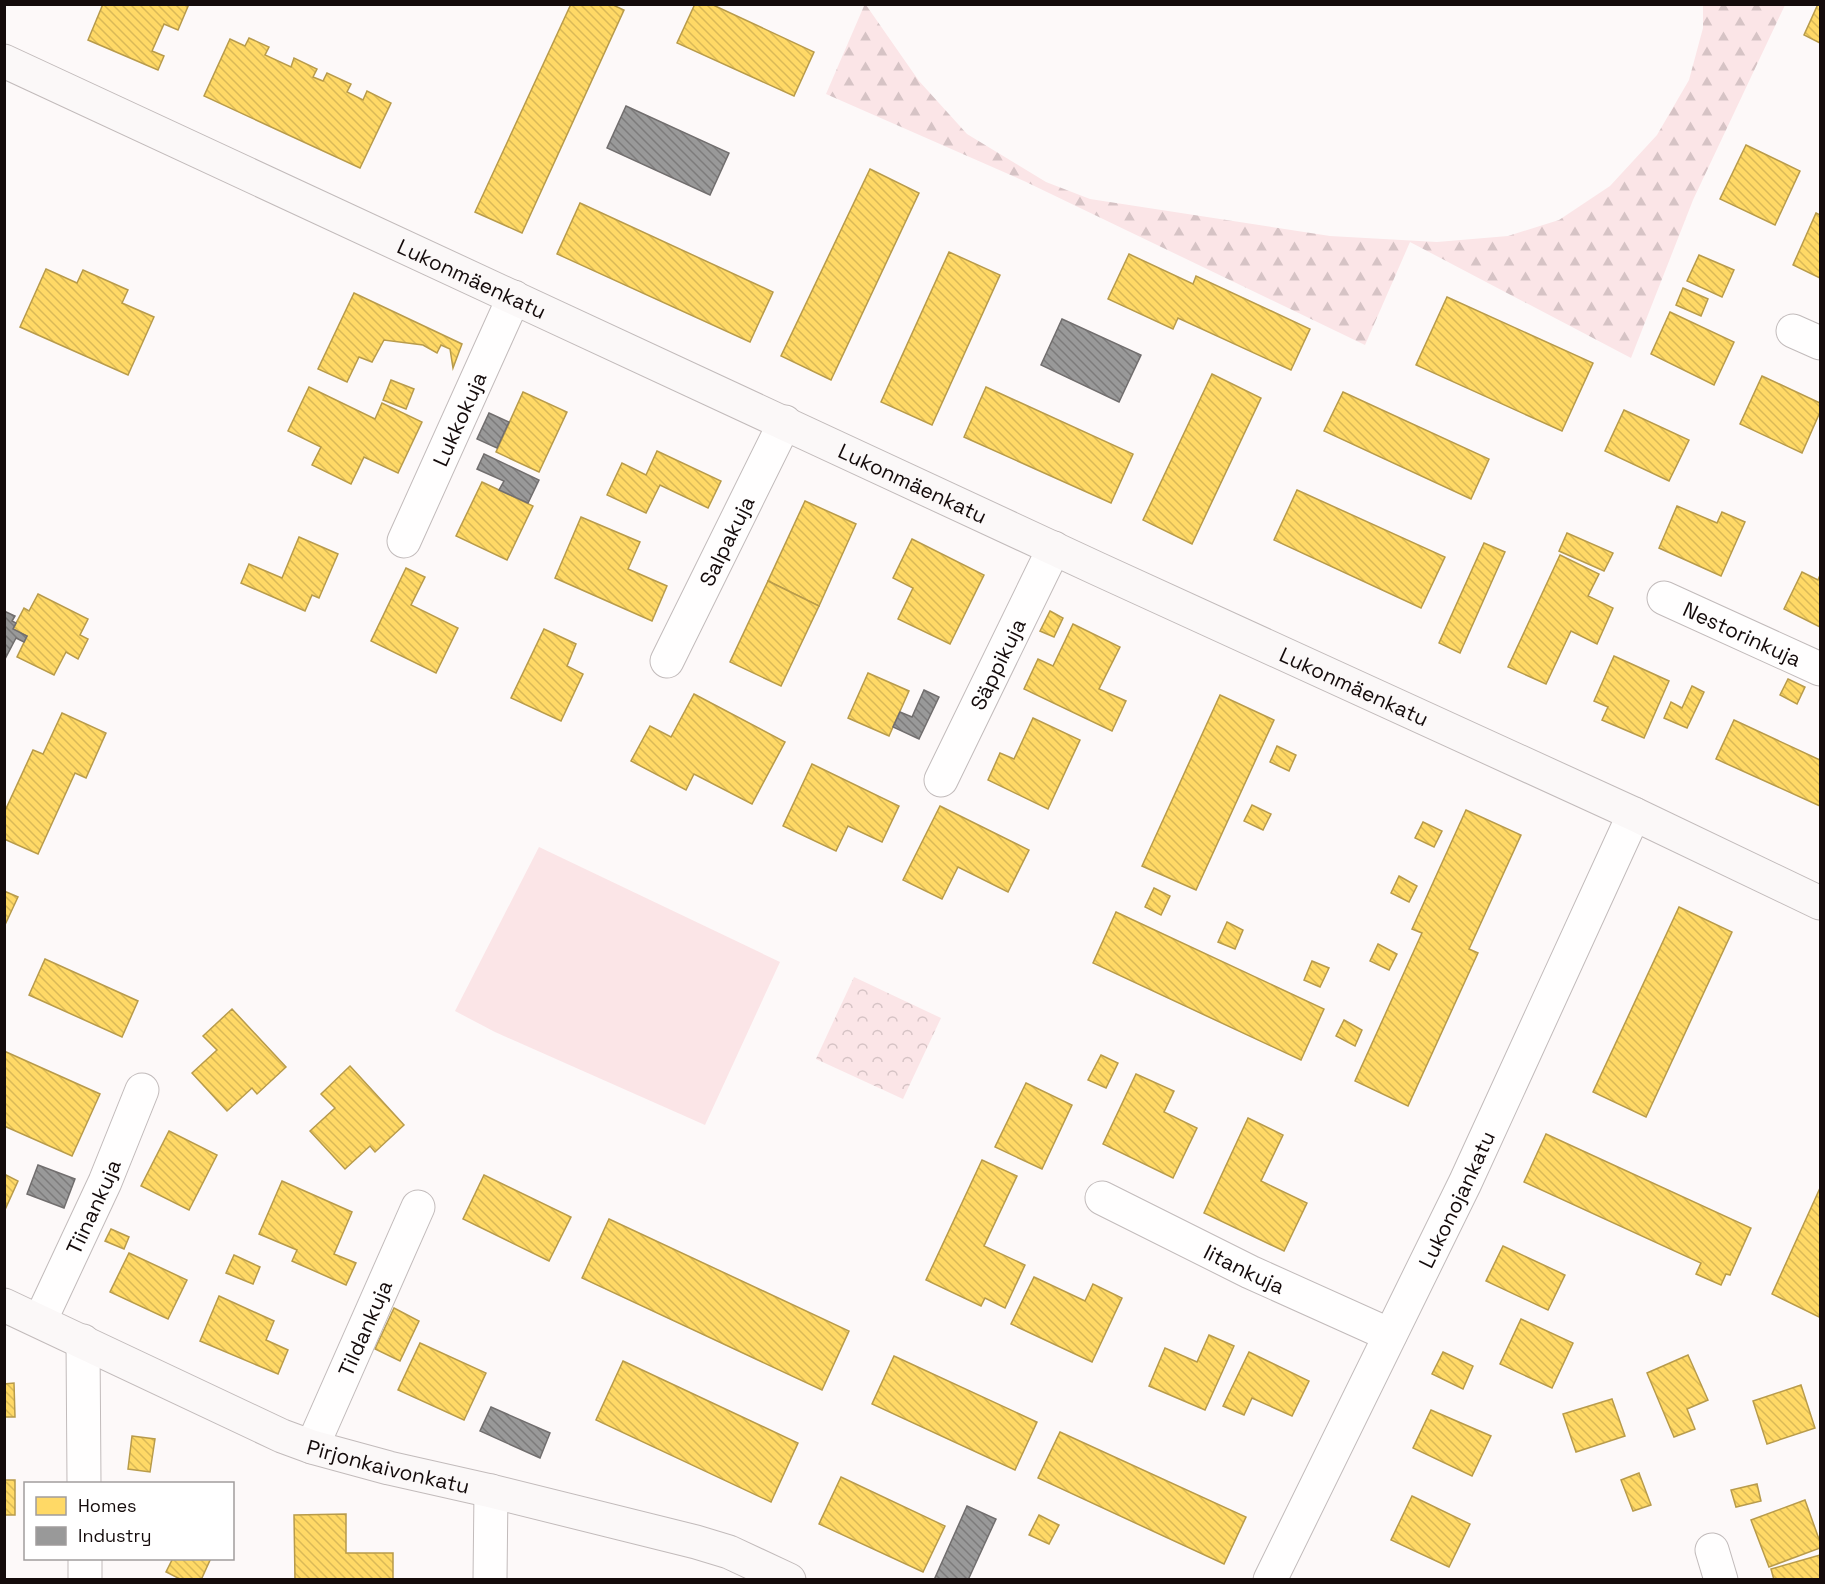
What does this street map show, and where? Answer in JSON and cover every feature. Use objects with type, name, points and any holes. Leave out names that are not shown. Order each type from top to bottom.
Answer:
[{"type":"street","name":"Lukonmäenkatu","points":[[4,61],[1634,814],[1821,903]]},
{"type":"street","name":"Lukkokuja","points":[[404,541],[514,297]]},
{"type":"street","name":"Salpakuja","points":[[667,662],[786,422]]},
{"type":"street","name":"Säppikuja","points":[[941,780],[1054,548]]},
{"type":"street","name":"Nestorinkuja","points":[[1664,598],[1821,669]]},
{"type":"street","name":"Lukonojankatu","points":[[1270,1580],[1466,1183],[1634,814]]},
{"type":"street","name":"Tiinankuja","points":[[40,1321],[105,1182],[142,1090]]},
{"type":"street","name":"Iitankuja","points":[[1101,1198],[1250,1272],[1390,1335]]},
{"type":"street","name":"Tildankuja","points":[[312,1447],[417,1207]]},
{"type":"street","name":"Pirjonkaivonkatu","points":[[4,1305],[282,1436],[312,1447],[389,1468],[696,1542],[729,1552],[789,1580]]},
{"type":"street","points":[[83,1341],[84,1482]]},
{"type":"street","points":[[490,1580],[492,1491]]},
{"type":"street","points":[[85,1560],[85,1580]]},
{"type":"green space","points":[[862,5],[866,5],[919,81],[967,134],[1046,182],[1090,199],[1330,236],[1437,242],[1508,236],[1559,220],[1610,186],[1657,135],[1689,80],[1703,28],[1703,5],[1785,5],[1693,200],[1631,358],[1410,242],[1365,345],[1024,181],[826,94],[864,6]]},
{"type":"green space","points":[[539,847],[780,962],[705,1125],[495,1032],[455,1011]]},
{"type":"green space","points":[[854,977],[941,1018],[903,1099],[816,1059]]},
{"type":"building: Homes","points":[[103,4],[189,4],[178,30],[164,24],[152,51],[164,56],[158,70],[88,40]]},
{"type":"building: Homes","points":[[571,4],[611,4],[624,10],[522,233],[475,212]]},
{"type":"building: Homes","points":[[691,4],[711,4],[814,52],[794,96],[677,43],[694,6]]},
{"type":"building: Homes","points":[[1820,4],[1820,43],[1804,35]]},
{"type":"building: Homes","points":[[249,38],[269,47],[265,55],[291,67],[294,58],[317,69],[313,77],[323,81],[327,73],[351,84],[347,92],[363,100],[367,91],[391,103],[360,168],[204,96],[230,39],[245,46]]},
{"type":"building: Homes","points":[[1746,145],[1800,171],[1775,225],[1720,199]]},
{"type":"building: Homes","points":[[870,169],[919,193],[831,380],[781,356]]},
{"type":"building: Homes","points":[[580,203],[773,292],[750,342],[557,254]]},
{"type":"building: Homes","points":[[1816,213],[1820,215],[1820,278],[1793,265]]},
{"type":"building: Homes","points":[[949,252],[1000,275],[932,425],[881,402]]},
{"type":"building: Homes","points":[[1129,254],[1193,284],[1196,276],[1310,329],[1291,370],[1178,318],[1173,329],[1108,299]]},
{"type":"building: Homes","points":[[1699,255],[1734,270],[1722,297],[1687,281]]},
{"type":"building: Homes","points":[[46,269],[77,283],[83,270],[128,290],[122,303],[154,317],[128,375],[20,327]]},
{"type":"building: Homes","points":[[1683,288],[1708,299],[1701,316],[1676,305]]},
{"type":"building: Homes","points":[[354,293],[462,344],[453,368],[450,349],[441,345],[437,353],[423,345],[384,340],[372,362],[359,357],[347,382],[318,369]]},
{"type":"building: Homes","points":[[1447,297],[1593,363],[1562,431],[1416,365]]},
{"type":"building: Homes","points":[[1670,312],[1734,342],[1714,385],[1651,354]]},
{"type":"building: Homes","points":[[1212,374],[1261,398],[1192,544],[1143,520]]},
{"type":"building: Homes","points":[[1762,376],[1820,403],[1820,412],[1802,453],[1740,424]]},
{"type":"building: Homes","points":[[391,380],[414,389],[406,409],[383,400]]},
{"type":"building: Homes","points":[[309,387],[375,419],[382,403],[422,422],[398,473],[364,457],[351,484],[312,465],[321,447],[288,431]]},
{"type":"building: Homes","points":[[986,387],[1133,454],[1111,503],[964,437]]},
{"type":"building: Homes","points":[[523,392],[567,412],[539,472],[496,452]]},
{"type":"building: Homes","points":[[1343,392],[1489,459],[1471,499],[1324,431]]},
{"type":"building: Homes","points":[[1624,410],[1689,440],[1669,481],[1605,451]]},
{"type":"building: Homes","points":[[657,451],[721,481],[708,508],[660,485],[646,513],[607,495],[622,463],[646,475]]},
{"type":"building: Homes","points":[[482,482],[533,506],[507,560],[456,536]]},
{"type":"building: Homes","points":[[1297,490],[1445,557],[1421,608],[1274,540]]},
{"type":"building: Homes","points":[[805,501],[856,524],[819,606],[768,581]]},
{"type":"building: Homes","points":[[1677,506],[1717,523],[1722,512],[1745,522],[1721,576],[1659,548]]},
{"type":"building: Homes","points":[[581,517],[640,542],[628,569],[667,586],[652,621],[555,578]]},
{"type":"building: Homes","points":[[1567,533],[1613,553],[1604,571],[1559,551]]},
{"type":"building: Homes","points":[[299,537],[338,554],[319,598],[312,595],[305,611],[241,583],[249,564],[282,578]]},
{"type":"building: Homes","points":[[912,539],[984,575],[950,644],[898,619],[913,588],[893,578]]},
{"type":"building: Homes","points":[[1484,543],[1505,552],[1460,653],[1439,643]]},
{"type":"building: Homes","points":[[1560,555],[1599,574],[1588,596],[1613,608],[1597,644],[1571,631],[1546,684],[1508,667]]},
{"type":"building: Homes","points":[[406,568],[425,577],[411,605],[458,628],[436,673],[371,641]]},
{"type":"building: Homes","points":[[1802,572],[1818,580],[1820,575],[1820,627],[1784,609]]},
{"type":"building: Homes","points":[[768,581],[819,606],[781,686],[730,662]]},
{"type":"building: Homes","points":[[38,594],[88,619],[80,635],[88,639],[78,659],[66,652],[54,675],[17,657],[27,636],[13,629],[24,608],[29,611]]},
{"type":"building: Homes","points":[[1050,611],[1063,618],[1054,637],[1040,631]]},
{"type":"building: Homes","points":[[1073,624],[1120,647],[1099,689],[1126,701],[1112,731],[1024,689],[1038,659],[1053,666]]},
{"type":"building: Homes","points":[[544,629],[576,644],[567,666],[583,674],[561,721],[511,698]]},
{"type":"building: Homes","points":[[1614,656],[1669,681],[1644,738],[1602,720],[1608,707],[1594,701]]},
{"type":"building: Homes","points":[[868,673],[909,691],[889,736],[848,718]]},
{"type":"building: Homes","points":[[1788,679],[1805,687],[1797,704],[1780,695]]},
{"type":"building: Homes","points":[[1692,686],[1704,692],[1687,728],[1664,718],[1671,702],[1682,708]]},
{"type":"building: Homes","points":[[694,694],[785,742],[752,804],[694,774],[686,790],[631,761],[650,726],[671,737]]},
{"type":"building: Homes","points":[[1220,695],[1274,720],[1196,890],[1142,866]]},
{"type":"building: Homes","points":[[62,713],[106,733],[86,778],[75,773],[38,854],[4,839],[4,813],[33,750],[43,754]]},
{"type":"building: Homes","points":[[1033,718],[1080,740],[1048,809],[988,780],[1000,753],[1014,759]]},
{"type":"building: Homes","points":[[1734,720],[1820,760],[1820,806],[1716,759]]},
{"type":"building: Homes","points":[[1277,746],[1296,755],[1289,771],[1270,762]]},
{"type":"building: Homes","points":[[812,764],[899,806],[882,842],[848,826],[836,851],[783,826]]},
{"type":"building: Homes","points":[[1252,805],[1271,814],[1263,830],[1244,821]]},
{"type":"building: Homes","points":[[940,806],[1029,850],[1008,892],[958,867],[942,899],[903,880]]},
{"type":"building: Homes","points":[[1466,810],[1521,835],[1469,949],[1478,953],[1408,1106],[1355,1081],[1422,933],[1412,929]]},
{"type":"building: Homes","points":[[1423,822],[1442,831],[1434,847],[1415,838]]},
{"type":"building: Homes","points":[[1399,876],[1417,886],[1409,902],[1391,893]]},
{"type":"building: Homes","points":[[1154,888],[1170,896],[1161,915],[1145,907]]},
{"type":"building: Homes","points":[[4,891],[18,897],[4,927]]},
{"type":"building: Homes","points":[[1679,907],[1732,932],[1646,1117],[1593,1092]]},
{"type":"building: Homes","points":[[1116,912],[1324,1009],[1301,1060],[1093,963]]},
{"type":"building: Homes","points":[[1227,922],[1243,930],[1235,949],[1218,942]]},
{"type":"building: Homes","points":[[1378,944],[1397,954],[1389,970],[1370,961]]},
{"type":"building: Homes","points":[[45,959],[138,1001],[122,1037],[29,995]]},
{"type":"building: Homes","points":[[1312,961],[1329,968],[1320,987],[1304,980]]},
{"type":"building: Homes","points":[[232,1009],[286,1067],[257,1094],[252,1088],[227,1111],[192,1073],[217,1050],[203,1036]]},
{"type":"building: Homes","points":[[1344,1020],[1362,1030],[1355,1046],[1336,1036]]},
{"type":"building: Homes","points":[[4,1051],[100,1094],[72,1156],[4,1126]]},
{"type":"building: Homes","points":[[1101,1055],[1118,1063],[1106,1088],[1088,1080]]},
{"type":"building: Homes","points":[[350,1066],[404,1125],[375,1152],[370,1146],[345,1169],[310,1131],[335,1108],[321,1094]]},
{"type":"building: Homes","points":[[1136,1074],[1174,1091],[1164,1112],[1197,1128],[1173,1178],[1103,1144]]},
{"type":"building: Homes","points":[[1026,1083],[1072,1105],[1042,1169],[995,1147]]},
{"type":"building: Homes","points":[[1248,1118],[1283,1135],[1261,1181],[1307,1203],[1284,1251],[1204,1213]]},
{"type":"building: Homes","points":[[169,1131],[217,1155],[189,1210],[141,1186]]},
{"type":"building: Homes","points":[[1546,1134],[1751,1228],[1730,1275],[1726,1274],[1721,1285],[1696,1274],[1701,1263],[1524,1182]]},
{"type":"building: Homes","points":[[982,1160],[1017,1176],[984,1246],[1025,1265],[1005,1308],[985,1298],[981,1306],[926,1280]]},
{"type":"building: Homes","points":[[4,1174],[18,1181],[4,1212]]},
{"type":"building: Homes","points":[[484,1175],[571,1217],[549,1261],[463,1219]]},
{"type":"building: Homes","points":[[282,1181],[352,1212],[334,1254],[356,1263],[346,1285],[292,1261],[297,1250],[259,1234]]},
{"type":"building: Homes","points":[[1820,1188],[1820,1314],[1819,1317],[1772,1294]]},
{"type":"building: Homes","points":[[609,1219],[849,1331],[822,1390],[582,1278]]},
{"type":"building: Homes","points":[[111,1229],[129,1237],[124,1249],[105,1241]]},
{"type":"building: Homes","points":[[1503,1246],[1565,1275],[1548,1310],[1486,1281]]},
{"type":"building: Homes","points":[[129,1253],[187,1280],[168,1319],[110,1292]]},
{"type":"building: Homes","points":[[234,1255],[260,1267],[253,1284],[226,1273]]},
{"type":"building: Homes","points":[[1034,1277],[1085,1301],[1093,1284],[1122,1298],[1092,1362],[1011,1324]]},
{"type":"building: Homes","points":[[219,1296],[274,1321],[266,1340],[288,1350],[278,1374],[200,1341]]},
{"type":"building: Homes","points":[[394,1308],[419,1321],[400,1361],[375,1349]]},
{"type":"building: Homes","points":[[1521,1319],[1573,1343],[1552,1388],[1500,1364]]},
{"type":"building: Homes","points":[[1209,1335],[1234,1346],[1205,1410],[1149,1386],[1165,1348],[1197,1362]]},
{"type":"building: Homes","points":[[420,1343],[486,1373],[464,1420],[398,1390]]},
{"type":"building: Homes","points":[[1249,1352],[1309,1381],[1292,1416],[1252,1398],[1244,1415],[1223,1406]]},
{"type":"building: Homes","points":[[1443,1352],[1473,1366],[1463,1389],[1432,1374]]},
{"type":"building: Homes","points":[[1688,1355],[1708,1400],[1687,1409],[1695,1429],[1674,1437],[1647,1373]]},
{"type":"building: Homes","points":[[894,1356],[1037,1422],[1015,1470],[872,1404]]},
{"type":"building: Homes","points":[[623,1361],[798,1443],[771,1502],[596,1420]]},
{"type":"building: Homes","points":[[14,1383],[15,1417],[4,1417],[4,1384]]},
{"type":"building: Homes","points":[[1801,1385],[1815,1428],[1767,1444],[1753,1401]]},
{"type":"building: Homes","points":[[1612,1399],[1625,1436],[1576,1452],[1563,1414]]},
{"type":"building: Homes","points":[[1431,1410],[1491,1436],[1472,1476],[1413,1448]]},
{"type":"building: Homes","points":[[1060,1432],[1246,1517],[1224,1564],[1038,1478]]},
{"type":"building: Homes","points":[[132,1436],[155,1439],[150,1472],[128,1469]]},
{"type":"building: Homes","points":[[1639,1473],[1651,1505],[1633,1511],[1621,1480]]},
{"type":"building: Homes","points":[[841,1477],[945,1526],[923,1572],[819,1524]]},
{"type":"building: Homes","points":[[4,1480],[15,1480],[15,1515],[4,1515]]},
{"type":"building: Homes","points":[[1757,1484],[1761,1501],[1736,1507],[1731,1490]]},
{"type":"building: Homes","points":[[1412,1496],[1470,1524],[1449,1567],[1391,1540]]},
{"type":"building: Homes","points":[[1805,1500],[1820,1548],[1769,1567],[1751,1520]]},
{"type":"building: Homes","points":[[346,1514],[346,1553],[393,1553],[393,1580],[295,1580],[294,1515]]},
{"type":"building: Homes","points":[[1039,1515],[1059,1525],[1049,1544],[1029,1535]]},
{"type":"building: Homes","points":[[1820,1555],[1820,1580],[1774,1580],[1771,1569]]},
{"type":"building: Homes","points":[[172,1560],[210,1560],[201,1580],[182,1580],[166,1572]]},
{"type":"building: Industry","points":[[626,106],[729,153],[710,195],[607,148]]},
{"type":"building: Industry","points":[[1062,319],[1141,355],[1119,402],[1041,365]]},
{"type":"building: Industry","points":[[489,413],[509,422],[497,448],[477,439]]},
{"type":"building: Industry","points":[[484,454],[539,480],[528,503],[499,490],[504,481],[477,469]]},
{"type":"building: Industry","points":[[4,611],[15,616],[12,621],[16,623],[13,629],[27,636],[24,642],[16,638],[4,661]]},
{"type":"building: Industry","points":[[924,690],[939,697],[919,739],[893,727],[900,712],[912,717]]},
{"type":"building: Industry","points":[[38,1165],[75,1179],[64,1208],[27,1194]]},
{"type":"building: Industry","points":[[491,1407],[550,1433],[540,1458],[480,1431]]},
{"type":"building: Industry","points":[[967,1506],[996,1519],[968,1580],[934,1580]]}]
